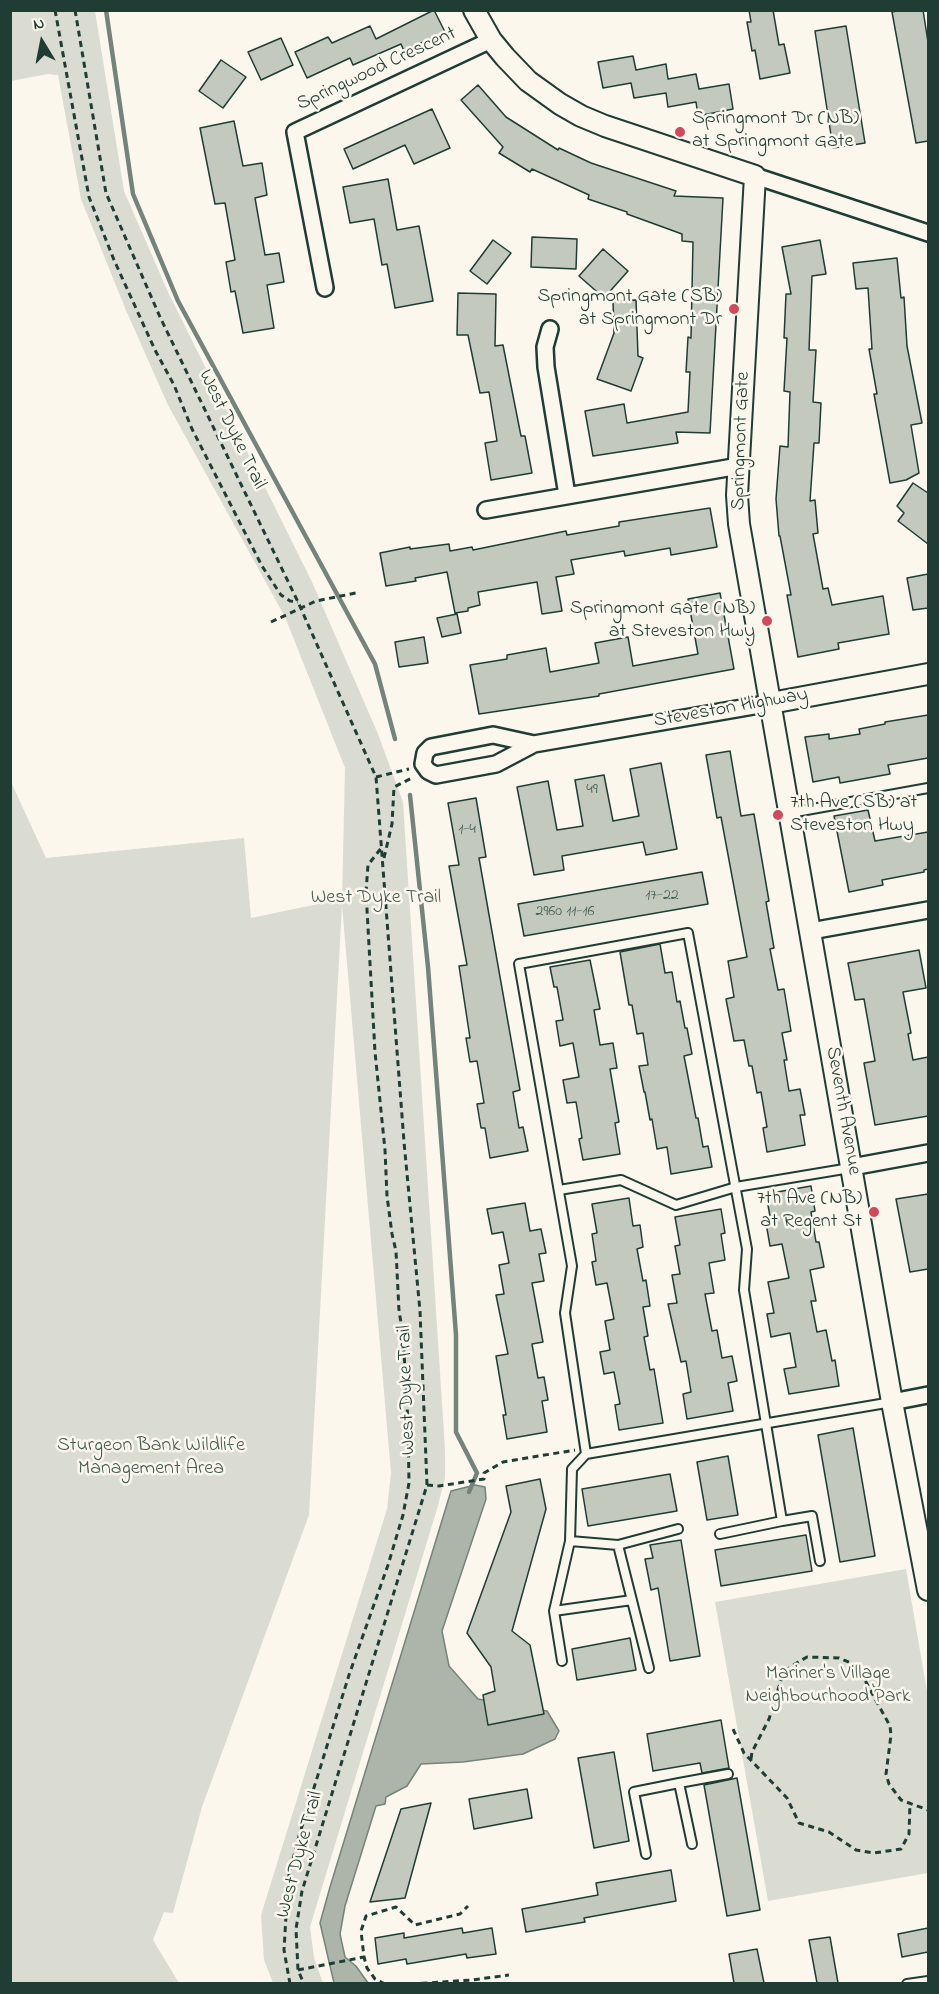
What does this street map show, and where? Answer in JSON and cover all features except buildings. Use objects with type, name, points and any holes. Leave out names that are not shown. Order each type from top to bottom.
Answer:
[{"type":"street","points":[[474,10],[491,40],[528,81],[581,116],[928,233]]},
{"type":"street","name":"Springwood Crescent","points":[[325,288],[295,132],[491,40]]},
{"type":"street","name":"Springmont Gate","points":[[755,176],[737,495],[748,584],[771,703]]},
{"type":"street","points":[[550,329],[545,347],[546,367],[567,495]]},
{"type":"street","points":[[486,510],[739,466]]},
{"type":"street","name":"Steveston Highway","points":[[534,744],[493,735],[431,747],[424,753],[423,764],[436,776],[496,764],[534,744],[928,674]]},
{"type":"street","name":"Seventh Avenue","points":[[771,703],[892,1402],[928,1590]]},
{"type":"street","points":[[811,931],[928,910]]},
{"type":"street","points":[[852,1167],[928,1153]]},
{"type":"street","points":[[892,1402],[928,1395]]},
{"type":"lane","points":[[790,813],[928,788]]},
{"type":"lane","points":[[586,1451],[565,1313],[572,1266],[519,964],[688,933],[747,1249],[744,1290],[782,1521]]},
{"type":"lane","points":[[559,1190],[621,1180],[676,1205],[736,1187],[852,1167]]},
{"type":"lane","points":[[562,1661],[554,1611],[570,1541],[572,1469],[586,1451],[766,1424],[892,1402]]},
{"type":"lane","points":[[720,1534],[813,1516],[820,1561]]},
{"type":"lane","points":[[570,1541],[618,1545],[678,1528]]},
{"type":"lane","points":[[618,1545],[650,1668]]},
{"type":"lane","points":[[554,1611],[632,1600]]},
{"type":"lane","points":[[646,1854],[634,1792],[728,1774]]},
{"type":"lane","points":[[679,1783],[692,1844]]},
{"type":"lane","points":[[907,1983],[928,1981]]},
{"type":"path","points":[[55,10],[89,197],[114,260],[192,429],[262,566],[281,595],[290,601],[298,602]]},
{"type":"path","name":"West Dyke Trail","points":[[75,10],[106,193],[160,317],[298,602],[376,777],[404,1142],[420,1311],[427,1485],[302,1891],[296,1929],[298,1970],[304,1983]]},
{"type":"path","points":[[271,622],[316,601],[356,592]]},
{"type":"path","points":[[376,777],[410,769]]},
{"type":"path","points":[[383,860],[392,824],[394,787],[414,777]]},
{"type":"path","points":[[290,1983],[284,1950],[286,1916],[284,1906],[289,1875],[299,1836],[350,1675],[388,1565],[403,1515],[409,1483],[403,1334],[399,1311],[396,1251],[387,1196],[385,1150],[375,1052],[366,892],[368,865],[382,847]]},
{"type":"path","points":[[427,1485],[484,1479],[484,1473],[503,1462],[586,1451]]},
{"type":"path","points":[[751,1759],[752,1752],[769,1719],[782,1677],[790,1667],[807,1657],[838,1658],[852,1663],[861,1673],[890,1726],[886,1774],[889,1784],[901,1800],[928,1810]]},
{"type":"path","points":[[733,1729],[744,1753],[787,1798],[799,1823],[829,1832],[856,1850],[874,1853],[901,1849],[909,1834],[910,1803]]},
{"type":"path","points":[[385,1983],[375,1979],[364,1957],[360,1931],[366,1916],[396,1907],[415,1925],[459,1914],[468,1906]]},
{"type":"path","points":[[298,1970],[364,1957]]},
{"type":"path","points":[[411,1983],[472,1980],[509,1975]]},
{"type":"green space","name":"Sturgeon Bank Wildlife Management Area","points":[[10,11],[95,11],[124,191],[168,292],[312,582],[378,734],[403,802],[445,1478],[310,1927],[314,1958],[323,1983],[273,1983],[264,1960],[261,1915],[387,1509],[391,1473],[342,905],[309,1515],[202,1807],[173,1913],[164,1912],[153,1940],[179,1983],[11,1983],[11,782],[46,858],[244,838],[251,918],[342,899],[345,768],[285,617],[168,405],[125,308],[81,199],[58,75],[48,74],[11,81]]},
{"type":"green space","name":"Mariner's Village Neighbourhood Park","points":[[906,1569],[928,1697],[928,1873],[768,1901],[715,1602]]},
{"type":"shaded area","points":[[475,1485],[485,1487],[486,1499],[442,1631],[449,1666],[478,1699],[547,1711],[559,1731],[555,1739],[523,1754],[463,1762],[421,1764],[407,1786],[386,1797],[385,1804],[376,1806],[345,1906],[340,1934],[345,1957],[356,1966],[368,1983],[334,1983],[320,1923],[330,1887],[451,1491]]},
{"type":"waterway","points":[[106,10],[133,194],[178,301],[375,664],[395,739]]},
{"type":"waterway","points":[[410,795],[428,967],[456,1335],[456,1432],[477,1473],[469,1492]]},
{"type":"place","name":"Springmont Dr (NB) at Springmont Gate","points":[[680,132]]},
{"type":"place","name":"Springmont Gate (SB) at Springmont Dr","points":[[734,309]]},
{"type":"place","name":"Springmont Gate (NB) at Steveston Hwy","points":[[767,621]]},
{"type":"place","name":"7th Ave (SB) at Steveston Hwy","points":[[778,815]]},
{"type":"place","name":"7th Ave (NB) at Regent St","points":[[874,1212]]}]
